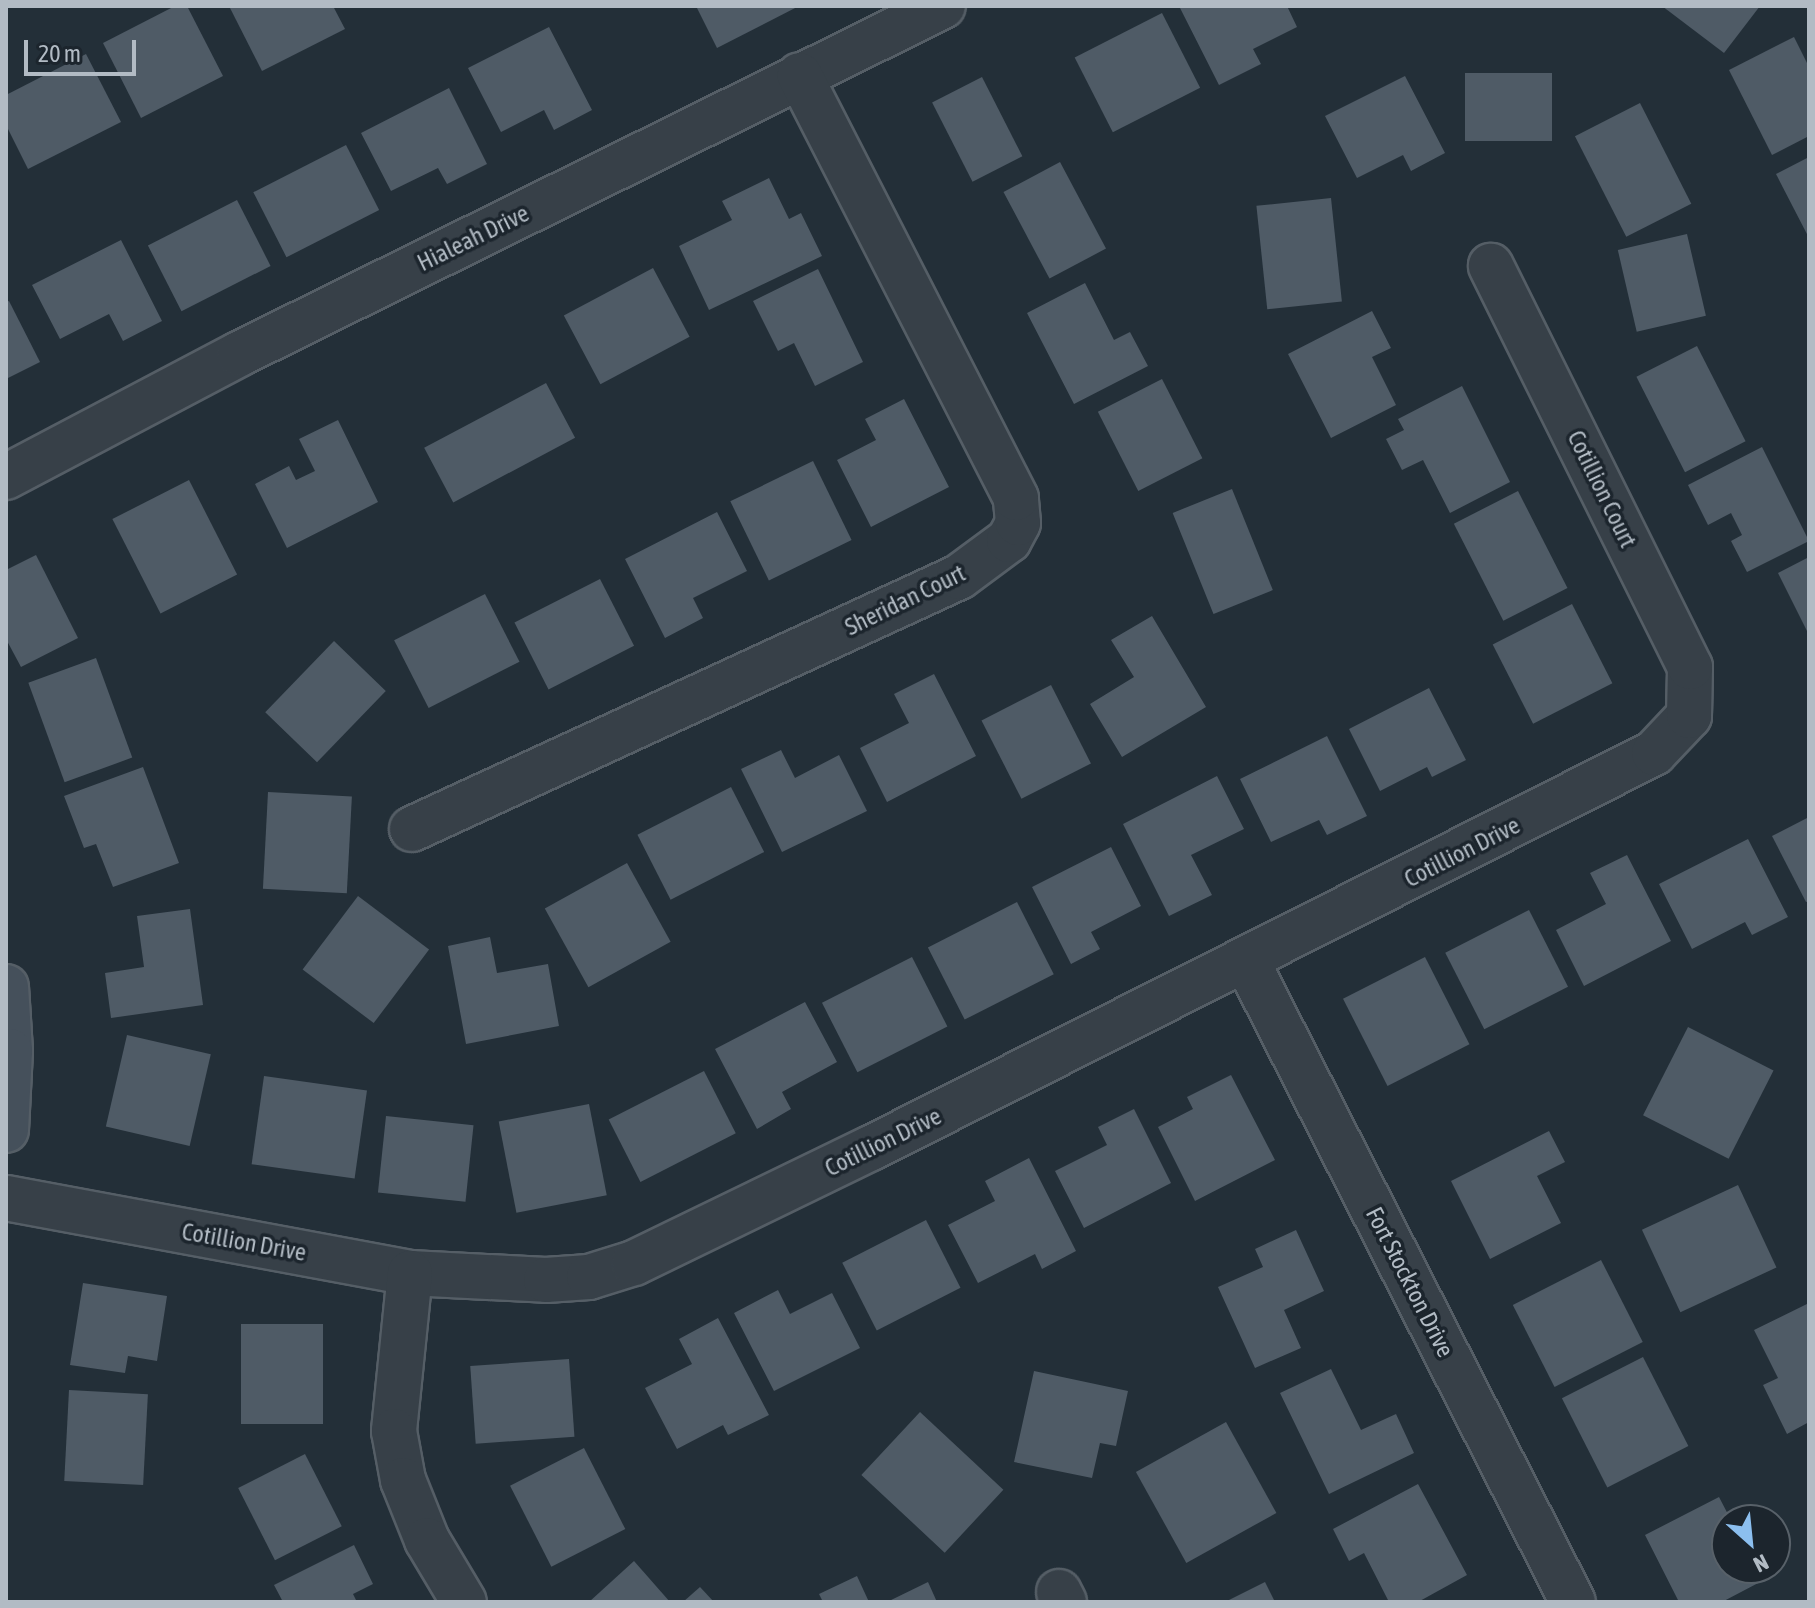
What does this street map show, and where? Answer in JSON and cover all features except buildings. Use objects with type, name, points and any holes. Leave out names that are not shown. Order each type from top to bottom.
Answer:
[{"type":"street","name":"Hialeah Drive","points":[[6,477],[239,354],[943,6]]},
{"type":"street","name":"Sheridan Court","points":[[412,829],[959,577],[1009,540],[1018,523],[1016,498],[800,75]]},
{"type":"street","name":"Cotillion Court","points":[[1491,266],[1690,667],[1689,716]]},
{"type":"street","name":"Cotillion Drive","points":[[6,1198],[410,1273],[546,1280],[589,1277],[634,1263],[1247,962],[1654,753],[1689,716]]},
{"type":"street","name":"Fort Stockton Drive","points":[[1247,962],[1573,1602]]},
{"type":"street","points":[[6,987],[10,1051],[6,1130]]},
{"type":"street","points":[[410,1273],[394,1431],[403,1480],[427,1540],[464,1602]]}]
